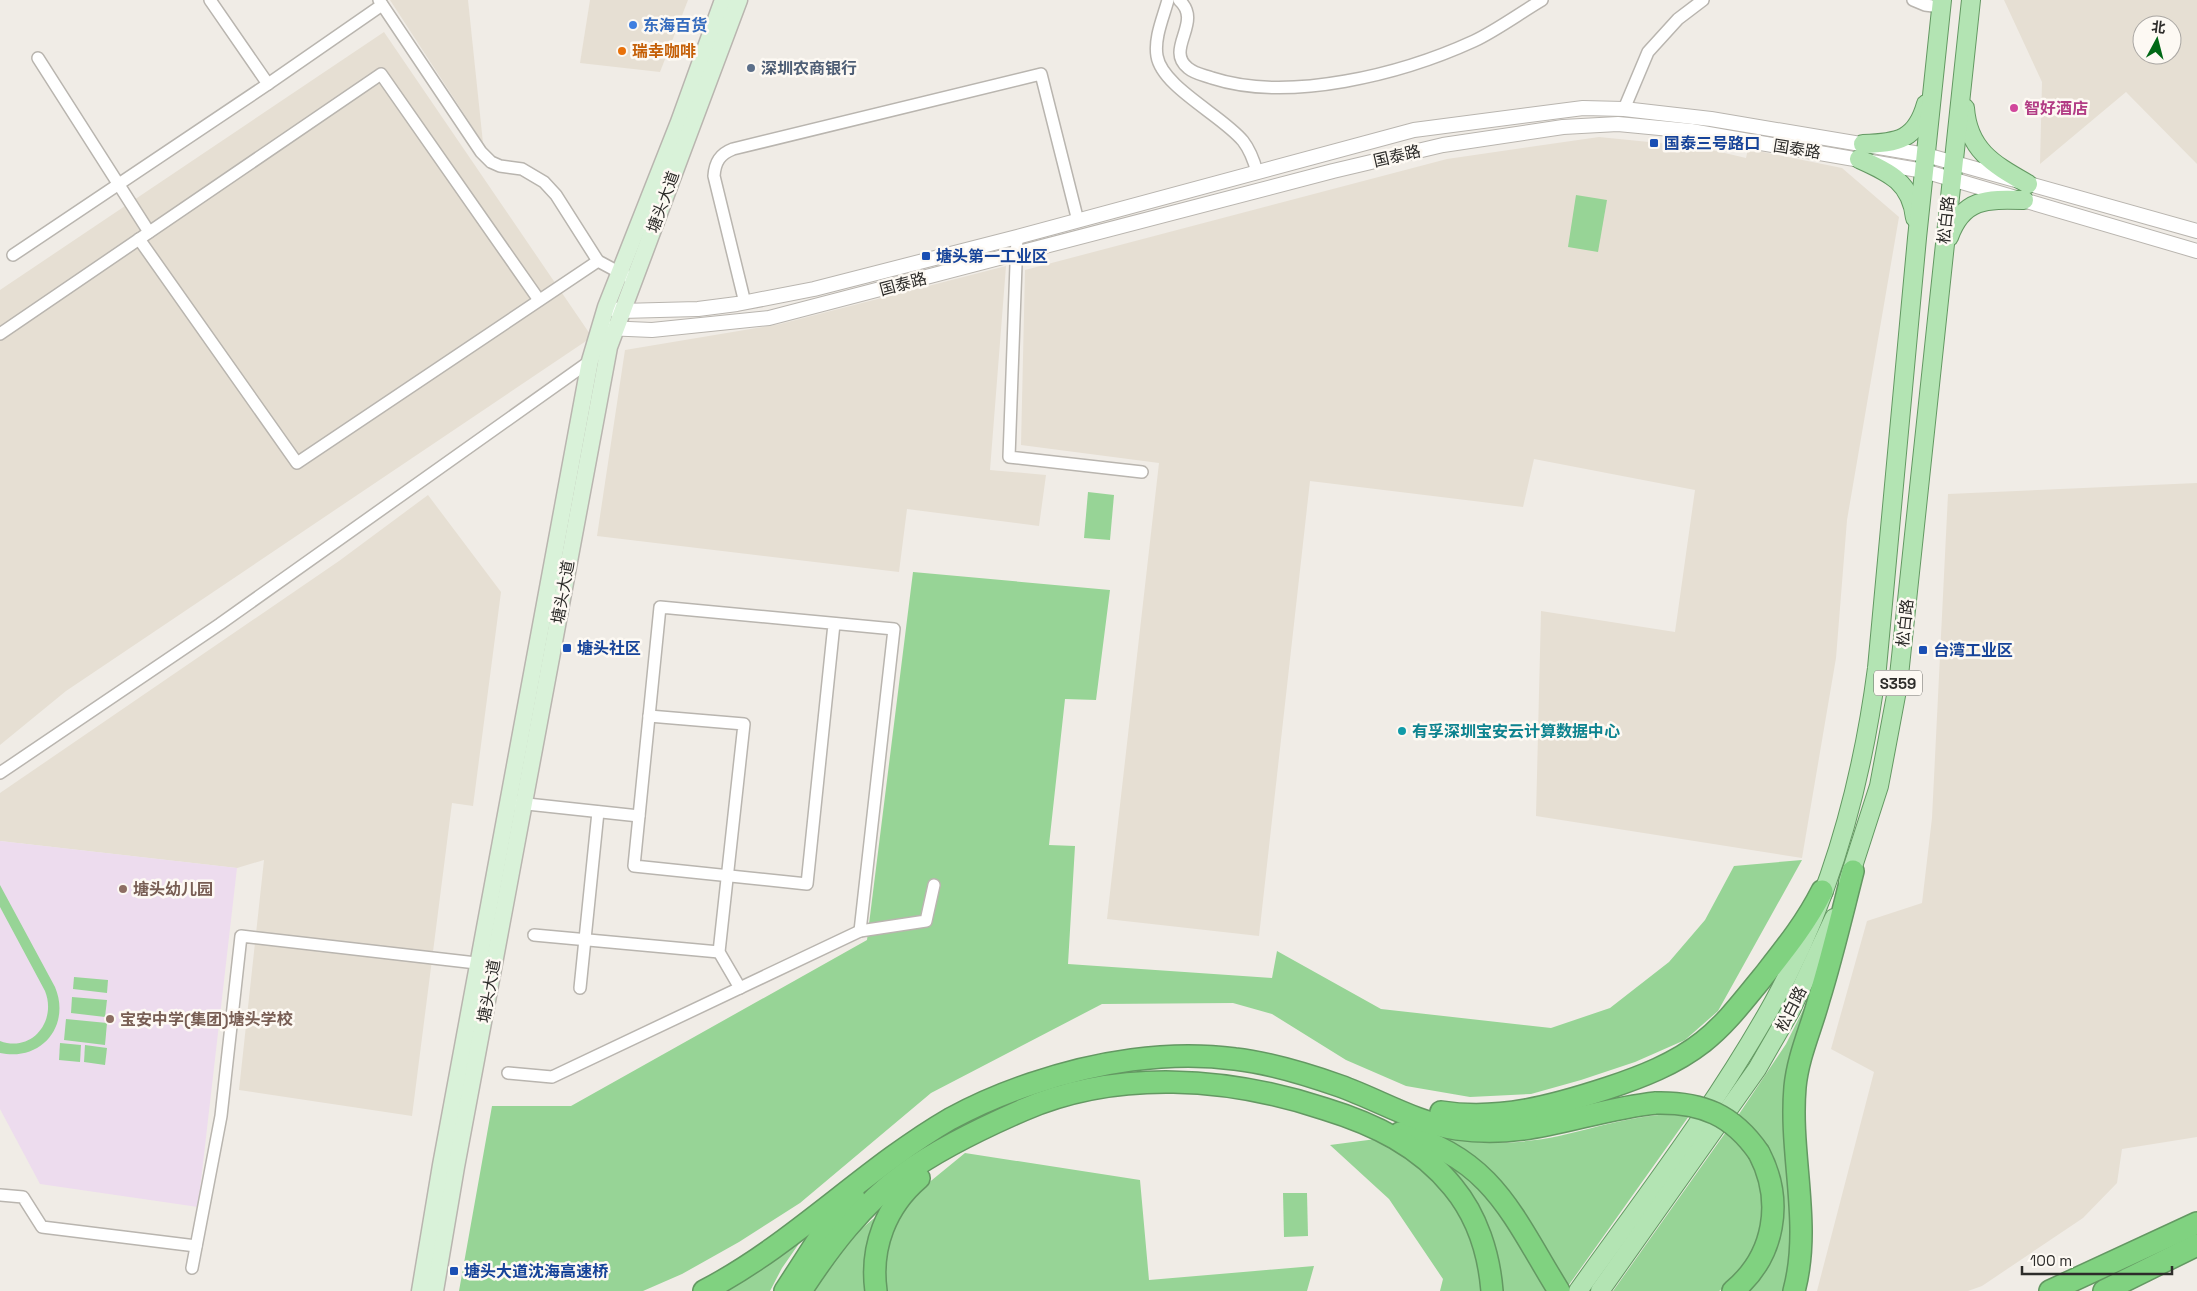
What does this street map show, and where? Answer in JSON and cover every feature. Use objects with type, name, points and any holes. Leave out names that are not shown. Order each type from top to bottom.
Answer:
[{"type":"highway","points":[[1794,1291],[1801,1255],[1802,1233],[1795,1118],[1796,1086],[1802,1053],[1826,975],[1853,870]]},
{"type":"highway","points":[[1377,1100],[1448,1113],[1499,1115],[1549,1106],[1621,1083],[1658,1068],[1689,1052],[1722,1026],[1797,933],[1811,913],[1822,891]]},
{"type":"highway","points":[[704,1291],[779,1243],[921,1138],[974,1107],[1030,1084],[1081,1069],[1185,1056],[1236,1059],[1272,1065],[1377,1100],[1432,1123],[1456,1129],[1487,1131],[1531,1129],[1656,1103],[1689,1104],[1716,1113],[1740,1129],[1759,1153],[1771,1181],[1774,1202],[1772,1224],[1767,1244],[1746,1279],[1732,1291]]},
{"type":"highway","points":[[801,1291],[829,1250],[878,1196],[903,1174],[964,1139],[1024,1110],[1052,1100],[1098,1089],[1163,1082],[1227,1086],[1282,1096],[1424,1140],[1446,1150],[1464,1161],[1494,1188],[1516,1219],[1559,1291]]},
{"type":"highway","points":[[1368,1124],[1396,1138],[1437,1169],[1465,1203],[1483,1243],[1489,1264],[1492,1291]]},
{"type":"highway","points":[[876,1291],[875,1266],[877,1246],[892,1208],[903,1192],[964,1139]]},
{"type":"highway","points":[[785,1291],[818,1240],[877,1170]]},
{"type":"highway","points":[[2050,1291],[2197,1223]]},
{"type":"highway","points":[[2104,1291],[2197,1245]]},
{"type":"main road","name":"塘头大道","points":[[628,277],[679,122],[723,0]]},
{"type":"main road","name":"塘头大道","points":[[516,803],[590,360],[607,328],[739,0]]},
{"type":"main road","name":"松白路","points":[[1600,1291],[1757,1069],[1776,1038],[1824,940],[1853,870],[1879,786],[1898,685],[1942,257],[1971,0]]},
{"type":"main road","name":"松白路","points":[[1578,1291],[1696,1125],[1748,1045],[1793,963],[1822,891],[1852,797],[1871,714],[1917,238],[1942,4]]},
{"type":"main road","points":[[1861,152],[1904,138],[1913,131],[1924,112],[1936,64]]},
{"type":"main road","points":[[1962,78],[1968,130],[1976,144],[1991,162],[2026,192]]},
{"type":"main road","points":[[1861,152],[1904,187],[1914,211],[1917,238]]},
{"type":"main road","points":[[1942,257],[1957,219],[1969,208],[1986,200],[2026,192]]},
{"type":"main road","name":"塘头大道","points":[[420,1291],[441,1165],[486,964],[516,803],[609,347],[607,328]]},
{"type":"main road","name":"塘头大道","points":[[435,1291],[456,1167],[486,964]]},
{"type":"street","points":[[210,0],[268,84]]},
{"type":"street","points":[[1168,0],[1157,39],[1157,57],[1164,74],[1243,141],[1252,156],[1257,172]]},
{"type":"street","points":[[1179,0],[1189,14],[1180,48],[1181,58],[1186,66],[1194,72],[1224,82],[1255,87],[1287,88],[1351,80],[1414,64],[1474,40],[1542,0]]},
{"type":"street","points":[[1624,109],[1648,52],[1678,19],[1703,0]]},
{"type":"street","points":[[1913,0],[1925,5],[1942,4]]},
{"type":"street","points":[[13,255],[268,84],[381,2],[481,152],[491,162],[500,166],[522,169],[544,182],[556,195],[598,261],[628,277]]},
{"type":"street","points":[[38,58],[149,232]]},
{"type":"street","points":[[0,334],[381,74],[539,300]]},
{"type":"street","points":[[745,302],[714,176],[714,169],[720,156],[726,152],[762,142],[1041,74],[1078,221]]},
{"type":"street","name":"国泰路","points":[[614,309],[698,309],[814,289],[1078,221],[1414,130],[1583,108],[1624,109],[1710,119],[1861,152],[1925,163],[2026,192],[2197,251]]},
{"type":"street","name":"国泰路","points":[[607,328],[652,330],[769,318],[1333,171],[1443,145],[1563,127],[1618,124],[1692,131],[1861,152]]},
{"type":"street","name":"国泰路","points":[[2026,192],[2197,231]]},
{"type":"street","points":[[1017,237],[1009,457],[1142,472]]},
{"type":"street","points":[[139,239],[296,463],[598,261]]},
{"type":"street","points":[[0,773],[220,624],[609,347]]},
{"type":"street","points":[[834,624],[807,884],[634,866],[660,607],[894,629],[860,931]]},
{"type":"street","points":[[649,716],[744,724],[719,952],[740,988]]},
{"type":"street","points":[[516,803],[639,816]]},
{"type":"street","points":[[580,988],[598,812]]},
{"type":"street","points":[[508,1073],[552,1077],[860,931],[926,921],[934,885]]},
{"type":"street","points":[[534,935],[719,952]]},
{"type":"street","points":[[192,1268],[221,1116],[242,936],[486,964]]},
{"type":"street","points":[[0,1195],[24,1196],[42,1227],[196,1246]]},
{"type":"shaded area","points":[[390,0],[468,0],[483,143]]},
{"type":"shaded area","name":"东海百货","points":[[590,0],[688,0],[660,72],[580,63]]},
{"type":"shaded area","points":[[2004,0],[2197,0],[2197,164],[2126,92],[2040,164],[2042,82]]},
{"type":"shaded area","points":[[384,32],[592,337],[66,691],[0,745],[0,290]]},
{"type":"shaded area","points":[[1599,137],[1699,147],[1746,158],[1748,149],[1842,168],[1899,217],[1847,520],[1836,658],[1802,858],[1536,816],[1541,611],[1675,632],[1695,490],[1534,459],[1523,507],[1310,481],[1259,936],[1107,919],[1159,463],[1021,445],[1025,270],[1447,159]]},
{"type":"shaded area","name":"塘头第一工业区","points":[[1006,266],[990,470],[1046,475],[1039,526],[907,509],[899,572],[597,536],[625,350],[780,324]]},
{"type":"shaded area","name":"台湾工业区","points":[[2197,483],[2197,1137],[2122,1149],[2117,1183],[2083,1218],[1982,1286],[1968,1291],[1817,1291],[1874,1072],[1831,1049],[1867,921],[1922,903],[1932,818],[1948,494]]},
{"type":"shaded area","points":[[428,495],[501,592],[473,806],[452,803],[412,1116],[239,1090],[264,860],[237,868],[0,841],[0,793],[339,561]]},
{"type":"shaded area","name":"宝安中学(集团)塘头学校","points":[[0,841],[237,868],[198,1207],[40,1184],[0,1109]]},
{"type":"green space","points":[[1576,195],[1607,200],[1598,252],[1568,247]]},
{"type":"green space","points":[[1088,492],[1114,495],[1110,540],[1084,538]]},
{"type":"green space","points":[[913,572],[1110,590],[1096,700],[1065,699],[1049,845],[1075,846],[1068,964],[1272,978],[1277,951],[1381,1009],[1551,1028],[1610,1008],[1669,962],[1705,920],[1734,866],[1802,860],[1718,1011],[1685,1040],[1635,1062],[1581,1080],[1531,1094],[1470,1097],[1406,1086],[1346,1060],[1272,1014],[1233,1003],[1102,1004],[931,1093],[800,1203],[739,1242],[682,1274],[643,1291],[459,1291],[492,1106],[571,1106],[867,940]]},
{"type":"green space","points":[[0,885],[55,987],[59,1001],[59,1015],[56,1027],[49,1038],[29,1052],[15,1054],[0,1053],[0,1041],[12,1044],[22,1042],[39,1032],[48,1013],[48,1002],[45,991],[0,907]]},
{"type":"green space","points":[[1820,976],[1801,1029],[1794,1233],[1786,1291],[1744,1291],[1780,1226],[1737,1117],[1786,1044]]},
{"type":"green space","points":[[74,977],[108,980],[107,993],[73,989]]},
{"type":"green space","points":[[72,997],[107,1000],[105,1017],[71,1013]]},
{"type":"green space","points":[[66,1019],[107,1023],[105,1045],[64,1040]]},
{"type":"green space","points":[[60,1043],[81,1045],[80,1062],[59,1060]]},
{"type":"green space","points":[[85,1045],[107,1048],[105,1065],[84,1062]]},
{"type":"green space","points":[[1676,1114],[1689,1116],[1566,1289],[1529,1222],[1500,1182],[1483,1164],[1463,1149],[1440,1136],[1485,1143],[1529,1141],[1631,1119]]},
{"type":"green space","points":[[1728,1129],[1753,1156],[1767,1203],[1760,1242],[1729,1284],[1719,1291],[1613,1291]]},
{"type":"green space","points":[[1376,1139],[1419,1166],[1436,1182],[1450,1200],[1462,1220],[1471,1242],[1478,1265],[1482,1291],[1440,1291],[1443,1279],[1389,1199],[1330,1145]]},
{"type":"green space","points":[[965,1153],[1140,1180],[1149,1280],[1314,1266],[1307,1291],[885,1291],[884,1266],[892,1230],[910,1198]]},
{"type":"green space","points":[[1442,1159],[1473,1181],[1497,1209],[1549,1291],[1501,1291]]},
{"type":"green space","points":[[1283,1193],[1307,1193],[1308,1236],[1284,1237]]},
{"type":"green space","points":[[880,1213],[868,1251],[864,1281],[865,1291],[810,1291],[852,1237]]},
{"type":"green space","points":[[805,1235],[782,1268],[770,1291],[722,1291]]},
{"type":"place","name":"东海百货","points":[[633,25]]},
{"type":"place","name":"瑞幸咖啡","points":[[622,51]]},
{"type":"place","name":"深圳农商银行","points":[[751,68]]},
{"type":"place","name":"智好酒店","points":[[2014,108]]},
{"type":"place","name":"国泰三号路口","points":[[1654,143]]},
{"type":"place","name":"塘头第一工业区","points":[[926,256]]},
{"type":"place","name":"塘头社区","points":[[567,648]]},
{"type":"place","name":"台湾工业区","points":[[1923,650]]},
{"type":"place","name":"有孚深圳宝安云计算数据中心","points":[[1402,731]]},
{"type":"place","name":"塘头幼儿园","points":[[123,889]]},
{"type":"place","name":"宝安中学(集团)塘头学校","points":[[110,1019]]},
{"type":"place","name":"塘头大道沈海高速桥","points":[[454,1271]]}]
